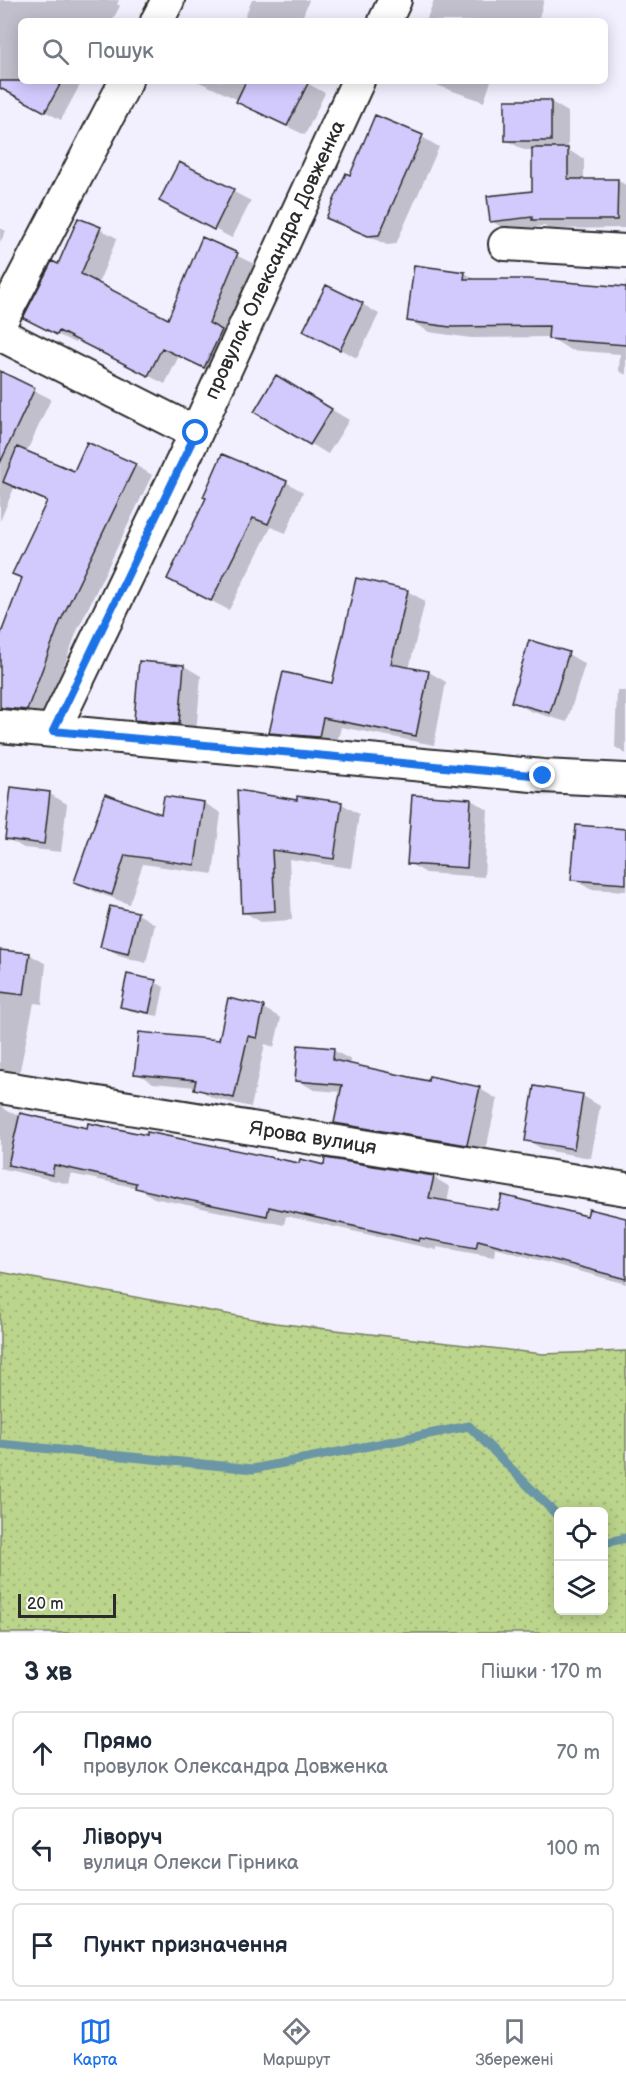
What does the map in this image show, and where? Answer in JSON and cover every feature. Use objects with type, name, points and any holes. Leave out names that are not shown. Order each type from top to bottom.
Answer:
[{"type":"street","points":[[159,18],[168,0]]},
{"type":"street","points":[[386,18],[395,0]]},
{"type":"street","points":[[0,323],[124,84]]},
{"type":"street","name":"провулок Олександра Довженка","points":[[53,731],[196,433],[356,84]]},
{"type":"street","points":[[505,244],[626,251]]},
{"type":"street","points":[[0,334],[196,433]]},
{"type":"street","points":[[0,726],[543,776],[626,780]]},
{"type":"street","name":"Ярова вулиця","points":[[0,1087],[626,1189]]},
{"type":"green space","points":[[0,1272],[275,1323],[543,1354],[626,1351],[626,1633],[0,1633]]},
{"type":"building","points":[[0,81],[18,81],[18,84],[60,84],[45,112],[0,88]]},
{"type":"building","points":[[245,84],[308,84],[287,126],[236,102]]},
{"type":"building","points":[[505,100],[551,100],[551,141],[505,141]]},
{"type":"building","points":[[375,115],[423,135],[379,235],[368,236],[326,218],[346,173],[350,175]]},
{"type":"building","points":[[532,148],[568,148],[568,179],[618,179],[617,220],[532,220],[532,217],[490,222],[487,196],[532,191]]},
{"type":"building","points":[[179,162],[234,189],[214,230],[159,201]]},
{"type":"building","points":[[78,218],[101,227],[81,274],[168,319],[202,237],[238,253],[209,323],[222,330],[204,368],[162,348],[148,376],[59,331],[57,335],[23,318],[52,261],[58,264]]},
{"type":"building","points":[[414,265],[465,272],[464,279],[528,279],[626,287],[626,345],[548,339],[549,326],[450,327],[407,321]]},
{"type":"building","points":[[326,285],[363,303],[340,350],[303,331]]},
{"type":"building","points":[[0,371],[35,388],[0,463]]},
{"type":"building","points":[[276,375],[332,409],[310,445],[254,412]]},
{"type":"building","points":[[87,442],[136,464],[60,622],[27,710],[3,708],[0,707],[0,636],[22,578],[12,574],[47,501],[3,482],[17,447],[74,471]]},
{"type":"building","points":[[222,454],[287,481],[268,524],[253,518],[211,601],[167,579],[206,498],[203,497]]},
{"type":"building","points":[[356,578],[408,590],[391,664],[429,671],[416,736],[323,718],[319,737],[269,733],[283,672],[332,683]]},
{"type":"building","points":[[529,640],[569,652],[550,713],[511,702]]},
{"type":"building","points":[[139,661],[184,665],[179,724],[134,720]]},
{"type":"building","points":[[11,787],[50,792],[44,844],[5,839]]},
{"type":"building","points":[[237,790],[297,800],[297,796],[342,802],[334,859],[272,850],[275,911],[242,913]]},
{"type":"building","points":[[105,794],[161,814],[164,796],[204,802],[195,865],[125,855],[112,895],[74,882]]},
{"type":"building","points":[[412,795],[471,799],[467,868],[407,864]]},
{"type":"building","points":[[576,825],[626,829],[626,884],[571,880]]},
{"type":"building","points":[[110,906],[138,912],[128,954],[100,947]]},
{"type":"building","points":[[0,950],[30,953],[24,995],[0,992]]},
{"type":"building","points":[[127,974],[156,980],[149,1013],[120,1007]]},
{"type":"building","points":[[228,998],[264,1006],[257,1038],[248,1036],[234,1098],[194,1089],[196,1080],[134,1074],[139,1032],[219,1040]]},
{"type":"building","points":[[298,1045],[334,1048],[333,1060],[428,1081],[429,1076],[480,1087],[467,1145],[334,1123],[342,1085],[295,1081]]},
{"type":"building","points":[[534,1086],[583,1094],[574,1149],[525,1141]]},
{"type":"building","points":[[20,1113],[87,1128],[88,1123],[147,1135],[147,1132],[299,1163],[300,1159],[324,1165],[325,1158],[434,1176],[429,1198],[498,1210],[502,1195],[587,1216],[589,1209],[626,1218],[626,1279],[478,1240],[476,1248],[420,1238],[419,1241],[269,1207],[267,1216],[183,1199],[135,1188],[136,1183],[54,1165],[52,1175],[8,1165]]},
{"type":"waterway","points":[[0,1444],[253,1469],[469,1426],[554,1512]]},
{"type":"waterway","points":[[608,1542],[626,1538]]},
{"type":"route","points":[[196,433],[53,731],[543,776]]}]
